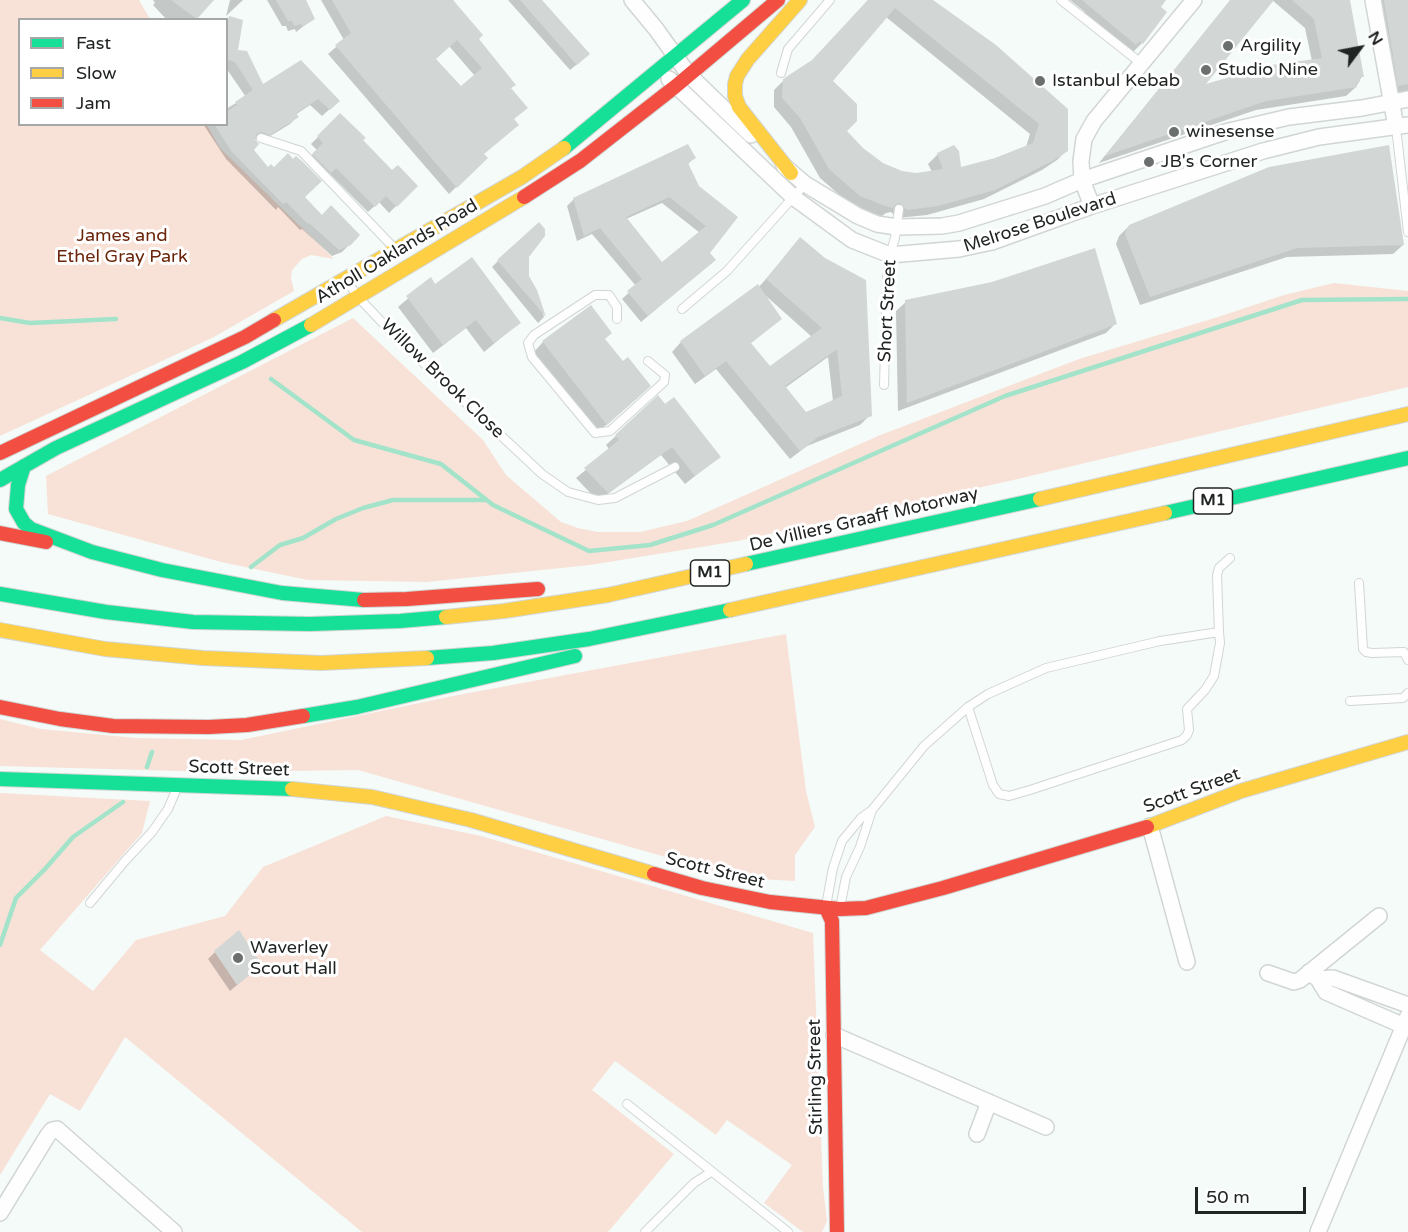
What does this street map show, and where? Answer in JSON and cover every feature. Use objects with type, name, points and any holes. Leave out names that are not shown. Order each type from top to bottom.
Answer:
[{"type":"main road","name":"Atholl Oaklands Road","points":[[0,453],[245,337],[522,177],[584,133],[743,0]]},
{"type":"main road","name":"Atholl Oaklands Road","points":[[0,480],[67,443],[242,362],[358,297],[504,210],[580,161],[676,86],[778,0]]},
{"type":"main road","points":[[791,173],[739,107],[735,96],[735,84],[748,58],[800,0]]},
{"type":"main road","name":"De Villiers Graaff Motorway","points":[[0,594],[106,612],[193,622],[310,624],[400,621],[504,611],[608,595],[966,516],[1408,414]]},
{"type":"main road","name":"M1","points":[[0,630],[105,650],[203,658],[321,663],[493,652],[589,639],[678,622],[1408,458]]},
{"type":"main road","points":[[24,465],[16,495],[16,509],[24,523],[43,535],[92,552]]},
{"type":"main road","points":[[0,533],[232,584],[352,600],[407,599],[547,588]]},
{"type":"main road","points":[[566,588],[608,595]]},
{"type":"main road","points":[[0,707],[60,719],[113,726],[208,728],[247,725],[357,706],[559,661],[678,622]]},
{"type":"main road","name":"Scott Street","points":[[0,779],[315,790],[372,797],[471,820],[702,888],[770,903],[832,912],[866,908],[943,888],[1150,826],[1241,791],[1408,742]]},
{"type":"main road","name":"Stirling Street","points":[[832,912],[837,1232]]},
{"type":"street","name":"Melrose Boulevard","points":[[632,0],[689,75],[791,173],[858,216],[896,233],[958,223],[1045,196],[1082,180],[1248,126],[1290,117],[1408,99]]},
{"type":"street","points":[[1092,206],[1082,180],[1081,153],[1084,139],[1094,121],[1143,65],[1194,0]]},
{"type":"street","points":[[1373,0],[1392,102],[1402,126]]},
{"type":"street","name":"Melrose Boulevard","points":[[660,69],[793,197],[852,240],[890,255],[958,249],[992,242],[1092,206],[1263,151],[1319,137],[1402,126]]},
{"type":"street","points":[[1150,826],[1188,962]]},
{"type":"street","points":[[1268,973],[1294,982],[1314,975],[1379,916]]},
{"type":"street","points":[[1314,975],[1333,978],[1408,1005]]},
{"type":"street","points":[[1314,975],[1326,992],[1406,1021],[1318,1232]]},
{"type":"street","points":[[834,1035],[1046,1127]]},
{"type":"street","points":[[977,1134],[989,1102]]},
{"type":"street","points":[[0,1213],[52,1130],[60,1131],[174,1232]]},
{"type":"lane","points":[[781,73],[788,49],[830,0]]},
{"type":"lane","points":[[1061,0],[1143,65]]},
{"type":"lane","points":[[1402,126],[1408,232]]},
{"type":"lane","points":[[261,138],[301,151],[396,250]]},
{"type":"lane","points":[[682,309],[727,271],[805,184]]},
{"type":"lane","name":"Short Street","points":[[884,385],[887,278],[899,208]]},
{"type":"lane","name":"Willow Brook Close","points":[[346,280],[358,297],[406,346],[542,474],[568,492],[598,501],[615,498],[675,468]]},
{"type":"lane","points":[[617,319],[617,307],[609,296],[595,295],[534,335],[528,343],[532,357],[595,434],[610,431],[664,382],[665,375],[648,361]]},
{"type":"lane","points":[[968,707],[993,785],[999,794],[1009,796],[1182,740],[1189,730],[1187,709],[1205,690],[1214,676],[1220,643],[1218,575],[1219,568],[1230,558]]},
{"type":"lane","points":[[1359,583],[1363,649],[1372,653],[1404,652],[1408,660]]},
{"type":"lane","points":[[832,912],[832,868],[842,841],[861,818],[872,810],[924,746],[968,707],[988,694],[1046,668],[1160,641],[1219,632]]},
{"type":"lane","points":[[1350,701],[1403,698],[1408,693]]},
{"type":"lane","points":[[90,903],[124,861],[152,832],[168,809],[178,785]]},
{"type":"lane","points":[[832,912],[860,847],[872,810]]},
{"type":"lane","points":[[627,1104],[788,1232]]},
{"type":"lane","points":[[645,1232],[694,1183],[711,1172]]},
{"type":"green space","name":"James and Ethel Gray Park","points":[[0,0],[139,0],[149,18],[18,18],[18,126],[208,126],[220,148],[334,259],[311,255],[302,259],[292,270],[294,291],[214,337],[0,436]]},
{"type":"green space","points":[[1334,283],[1408,291],[1408,387],[1009,481],[738,541],[590,565],[427,582],[308,580],[221,562],[48,514],[46,476],[353,318],[483,440],[506,475],[561,522],[598,532],[640,532],[687,521],[878,436],[1079,359],[1284,295]]},
{"type":"green space","points":[[786,634],[806,791],[815,827],[795,855],[795,881],[740,878],[358,770],[215,772],[0,766],[0,719],[41,729],[137,738],[241,740],[458,695]]},
{"type":"green space","points":[[0,793],[150,801],[142,833],[40,950],[93,991],[136,940],[225,916],[263,867],[386,816],[481,836],[813,933],[823,1187],[827,1221],[822,1232],[803,1232],[764,1203],[792,1165],[727,1120],[716,1135],[615,1061],[592,1090],[674,1154],[608,1232],[362,1232],[125,1037],[80,1111],[50,1094],[0,1175]]},
{"type":"building","points":[[171,0],[214,0],[196,18]]},
{"type":"building","points":[[276,0],[306,0],[315,19],[302,27],[301,24],[294,26],[292,21],[288,21]]},
{"type":"building","points":[[332,0],[453,0],[483,35],[479,39],[516,85],[511,88],[528,108],[514,119],[519,125],[484,154],[488,158],[457,188],[335,45],[351,33]],"holes":[[[457,40],[482,68],[461,86],[436,59]]]},
{"type":"building","points":[[520,0],[542,0],[590,54],[577,65]]},
{"type":"building","points":[[868,0],[933,0],[996,45],[1068,109],[1068,151],[995,190],[938,206],[907,210],[900,203],[893,208],[885,206],[860,196],[829,169],[800,118],[782,98],[783,79],[812,60]],"holes":[[[895,8],[1039,124],[1033,143],[995,158],[961,167],[959,151],[954,145],[937,153],[943,169],[916,173],[902,171],[883,163],[863,148],[847,131],[857,121],[857,104],[833,81]]]},
{"type":"building","points":[[1082,0],[1166,0],[1161,7],[1167,12],[1143,44],[1140,41],[1136,45]]},
{"type":"building","points":[[1230,0],[1274,0],[1206,84],[1271,65],[1322,58],[1314,19],[1292,0],[1350,0],[1364,77],[1360,77],[1360,82],[1356,83],[1357,87],[1266,101],[1105,156]]},
{"type":"building","points":[[1384,0],[1408,0],[1408,84],[1398,86]]},
{"type":"building","points":[[229,16],[243,20],[238,50],[247,51],[263,84],[301,60],[340,101],[330,110],[318,99],[296,113],[299,117],[270,135],[257,133],[255,139],[259,144],[254,150],[268,167],[271,164],[274,167],[288,153],[293,159],[296,156],[303,162],[322,181],[305,197],[322,215],[331,205],[360,235],[351,245],[339,250],[286,202],[283,204],[232,152],[215,126],[228,126],[228,111],[237,105],[235,102],[253,90],[235,62],[228,60]]},
{"type":"building","points":[[340,113],[366,138],[363,140],[392,170],[398,165],[418,186],[397,207],[386,196],[375,207],[336,168],[331,173],[312,154],[323,143],[317,136]]},
{"type":"building","points":[[688,144],[696,158],[688,163],[699,186],[738,217],[710,253],[716,260],[648,316],[627,291],[642,279],[600,228],[584,236],[573,198]],"holes":[[[669,197],[706,226],[662,262],[626,217]]]},
{"type":"building","points":[[1389,145],[1404,245],[1297,248],[1150,297],[1125,234],[1129,225],[1269,167]]},
{"type":"building","points":[[539,222],[545,229],[545,236],[529,257],[529,276],[537,290],[546,317],[497,260]]},
{"type":"building","points":[[800,237],[825,258],[866,280],[872,416],[818,437],[800,451],[726,361],[705,376],[680,341],[758,284],[782,319],[751,343],[770,366],[822,328],[766,279]],"holes":[[[837,349],[842,396],[806,412],[785,386]]]},
{"type":"building","points":[[1095,248],[1117,324],[907,403],[905,300],[992,282]]},
{"type":"building","points":[[472,257],[521,323],[494,343],[476,320],[443,345],[406,296],[431,277],[435,284]]},
{"type":"building","points":[[591,305],[612,333],[605,339],[623,361],[628,357],[651,386],[607,425],[542,341]]},
{"type":"building","points":[[658,395],[665,404],[674,397],[721,457],[695,476],[672,447],[608,493],[584,468],[619,440],[615,435]]},
{"type":"building","name":"Waverley Scout Hall","points":[[239,930],[262,965],[237,985],[214,951]]},
{"type":"waterway","points":[[271,379],[354,440],[441,464],[493,505],[589,551],[650,545],[713,525],[1005,396],[1302,300],[1408,299]]},
{"type":"waterway","points":[[0,318],[30,323],[116,319]]},
{"type":"waterway","points":[[251,567],[280,545],[303,538],[336,519],[363,508],[393,500],[486,500]]},
{"type":"waterway","points":[[147,767],[152,752]]},
{"type":"waterway","points":[[0,945],[16,898],[73,837],[123,802]]},
{"type":"traffic: fast","points":[[564,148],[743,0]]},
{"type":"traffic: fast","points":[[0,480],[56,448],[242,362],[311,325]]},
{"type":"traffic: fast","points":[[1165,513],[1408,458]]},
{"type":"traffic: fast","points":[[24,466],[18,485],[16,509],[24,523],[31,529],[92,552],[162,570],[282,593],[364,600]]},
{"type":"traffic: fast","points":[[746,564],[1040,499]]},
{"type":"traffic: fast","points":[[0,594],[106,612],[193,622],[310,624],[446,617]]},
{"type":"traffic: fast","points":[[427,658],[493,653],[589,639],[730,610]]},
{"type":"traffic: fast","points":[[303,716],[357,707],[575,656]]},
{"type":"traffic: fast","points":[[0,779],[292,789]]},
{"type":"traffic: slow","points":[[791,173],[739,107],[735,96],[735,84],[737,76],[748,59],[800,0]]},
{"type":"traffic: slow","points":[[274,320],[522,177],[564,148]]},
{"type":"traffic: slow","points":[[311,325],[524,197]]},
{"type":"traffic: slow","points":[[1040,499],[1408,414]]},
{"type":"traffic: slow","points":[[730,610],[1165,513]]},
{"type":"traffic: slow","points":[[446,617],[504,611],[608,595],[746,564]]},
{"type":"traffic: slow","points":[[0,630],[105,649],[203,658],[321,663],[427,658]]},
{"type":"traffic: slow","points":[[1147,827],[1241,791],[1408,742]]},
{"type":"traffic: slow","points":[[292,789],[372,797],[471,820],[654,874]]},
{"type":"traffic: jam","points":[[524,197],[580,161],[676,86],[778,0]]},
{"type":"traffic: jam","points":[[0,453],[245,337],[274,320]]},
{"type":"traffic: jam","points":[[0,533],[46,542]]},
{"type":"traffic: jam","points":[[364,600],[538,589]]},
{"type":"traffic: jam","points":[[0,707],[60,719],[113,726],[209,727],[247,725],[303,716]]},
{"type":"traffic: jam","points":[[654,874],[702,888],[770,902],[840,909],[866,908],[943,888],[1147,827]]},
{"type":"traffic: jam","points":[[826,908],[832,921],[837,1232]]},
{"type":"place","name":"Argility","points":[[1228,46]]},
{"type":"place","name":"Studio Nine","points":[[1206,70]]},
{"type":"place","name":"Istanbul Kebab","points":[[1040,81]]},
{"type":"place","name":"winesense","points":[[1174,132]]},
{"type":"place","name":"JB's Corner","points":[[1149,162]]},
{"type":"place","name":"Waverley Scout Hall","points":[[238,958]]}]
